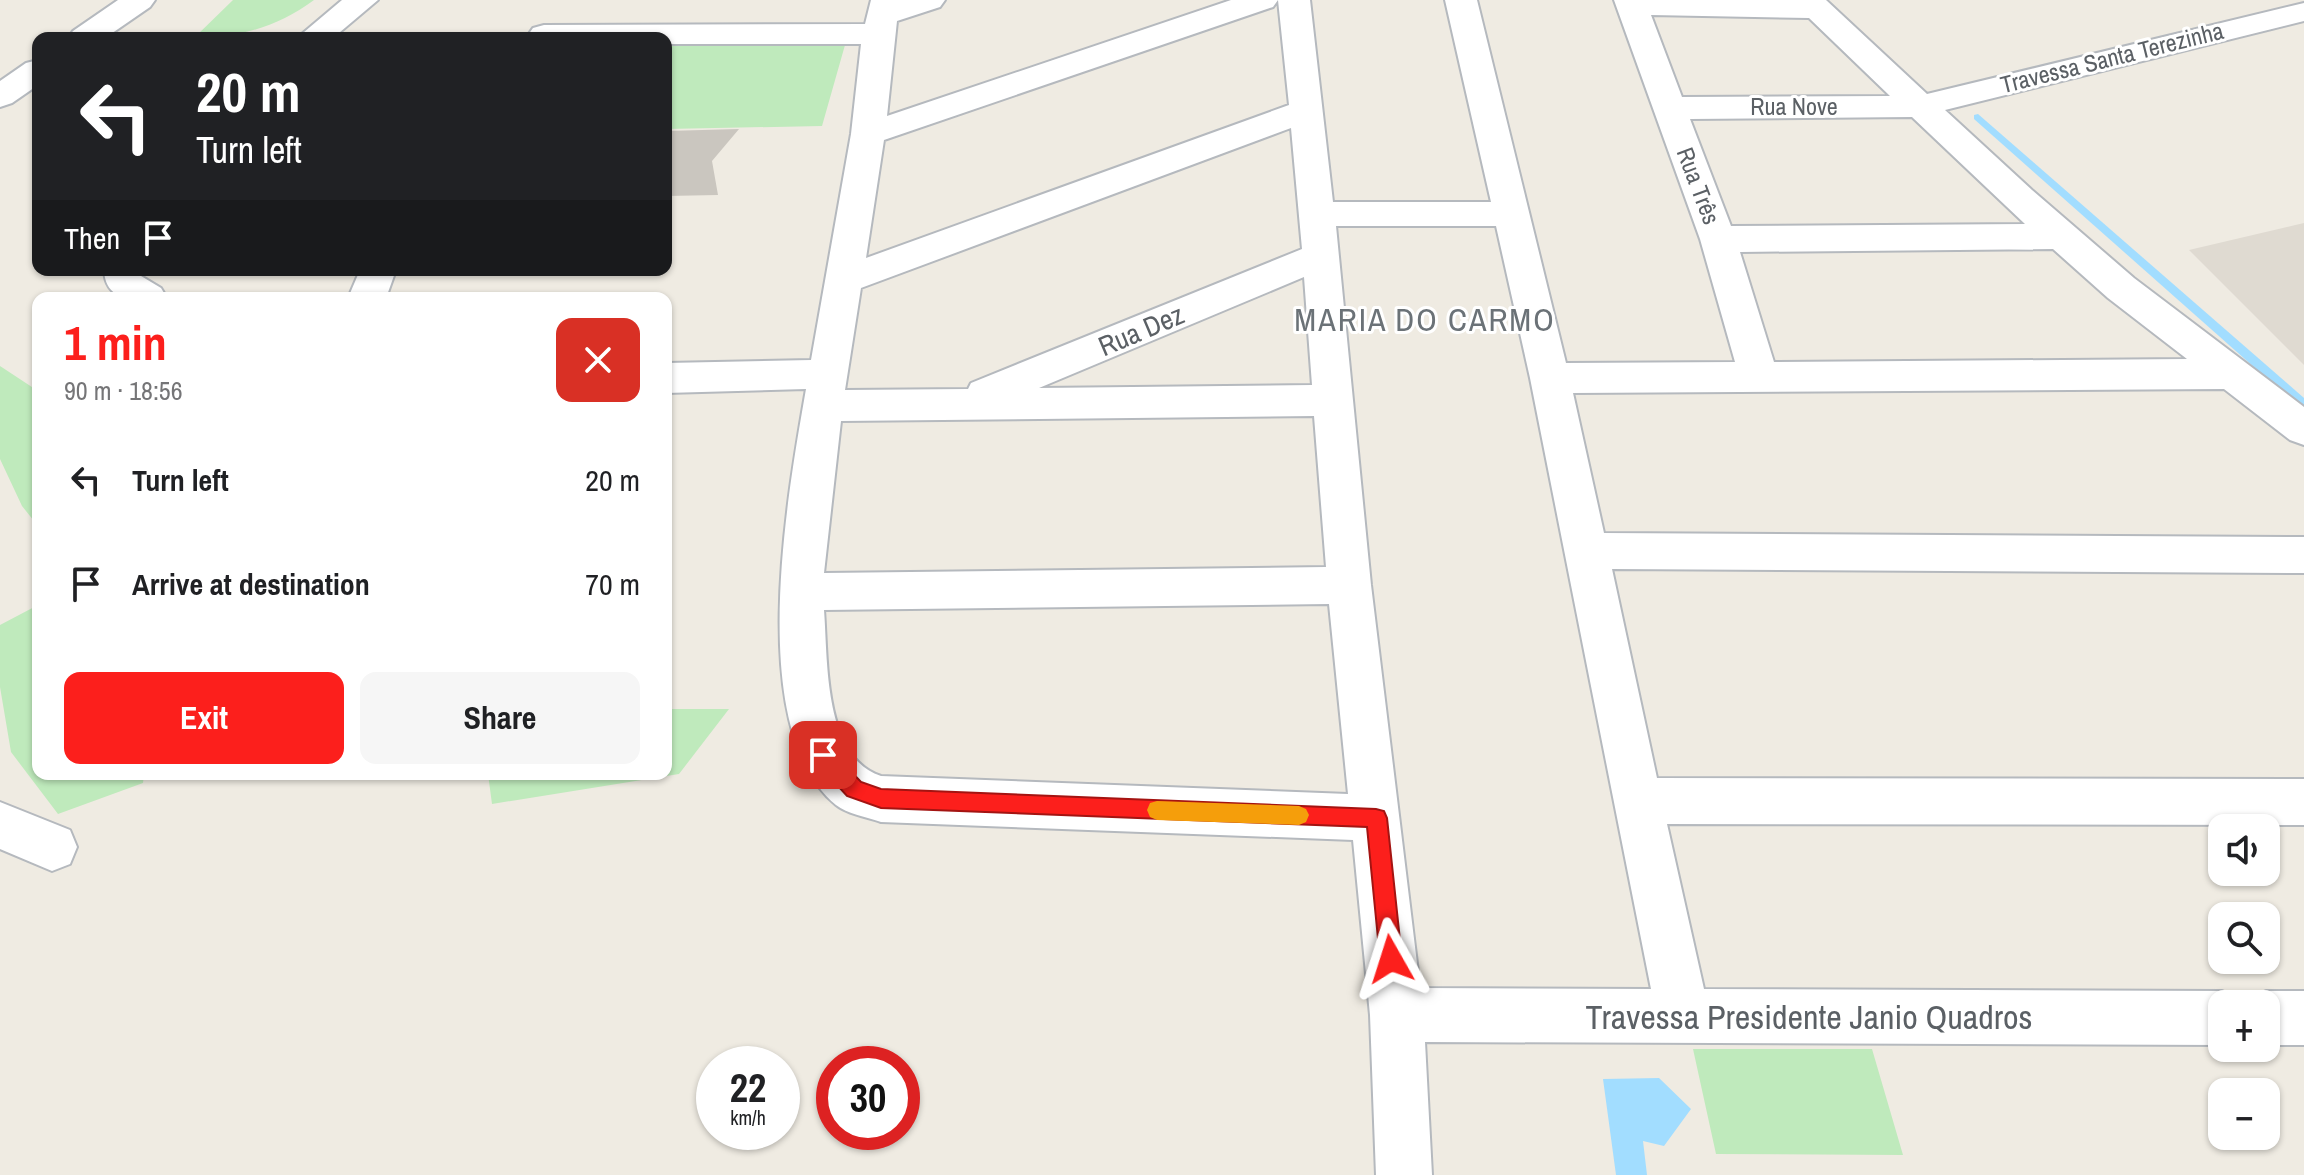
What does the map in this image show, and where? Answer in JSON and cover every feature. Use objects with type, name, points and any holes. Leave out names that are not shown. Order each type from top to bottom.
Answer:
[{"type":"street","points":[[93,32],[139,0]]},
{"type":"street","points":[[334,32],[362,0]]},
{"type":"street","points":[[545,32],[558,0]]},
{"type":"street","points":[[710,34],[722,0]]},
{"type":"street","points":[[672,34],[710,34],[882,17],[929,0]]},
{"type":"street","points":[[868,134],[1262,0]]},
{"type":"street","points":[[1294,0],[1317,214],[1349,585],[1397,1015],[1404,1175]]},
{"type":"street","points":[[1461,0],[1550,378],[1683,1017]]},
{"type":"street","points":[[1631,3],[1814,5],[2019,199],[2121,288],[2304,429]]},
{"type":"street","name":"Rua Três","points":[[1631,3],[1718,239],[1758,375]]},
{"type":"street","points":[[2211,6],[2245,24]]},
{"type":"street","name":"Travessa Santa Terezinha","points":[[1920,106],[2304,12]]},
{"type":"street","points":[[882,17],[868,134],[826,390],[800,592],[810,714],[823,755],[854,790],[881,799],[1376,818]]},
{"type":"street","points":[[0,96],[32,74]]},
{"type":"street","name":"Rua Nove","points":[[1668,108],[1920,106]]},
{"type":"street","points":[[845,280],[1304,111]]},
{"type":"street","points":[[1317,214],[1510,214]]},
{"type":"street","points":[[1718,239],[2065,236]]},
{"type":"street","name":"Rua Dez","points":[[962,404],[1319,256]]},
{"type":"street","points":[[122,276],[123,282],[139,292]]},
{"type":"street","points":[[1550,378],[2229,374]]},
{"type":"street","points":[[672,378],[962,404],[1334,400]]},
{"type":"street","points":[[1586,551],[2304,555]]},
{"type":"street","points":[[800,592],[1349,585]]},
{"type":"street","points":[[1637,801],[2304,802]]},
{"type":"street","points":[[0,825],[52,847]]},
{"type":"street","name":"Travessa Presidente Janio Quadros","points":[[1397,1015],[2208,1018]]},
{"type":"street","points":[[2280,1018],[2304,1018]]},
{"type":"shaded area","points":[[2304,223],[2304,365],[2189,250]]},
{"type":"green space","points":[[233,0],[314,0],[286,17],[257,29],[200,32]]},
{"type":"green space","points":[[672,45],[845,45],[822,126],[672,129]]},
{"type":"green space","points":[[0,366],[32,387],[32,518],[22,506],[0,459]]},
{"type":"green space","points":[[32,608],[32,780],[11,752],[0,687],[0,625]]},
{"type":"green space","points":[[672,709],[729,709],[679,774],[672,775]]},
{"type":"green space","points":[[32,780],[143,780],[143,783],[58,814]]},
{"type":"green space","points":[[489,780],[642,780],[492,804]]},
{"type":"green space","points":[[1693,1049],[1872,1049],[1903,1155],[1716,1154]]},
{"type":"water","points":[[1659,1078],[1691,1109],[1664,1146],[1643,1141],[1647,1175],[1616,1175],[1603,1079]]},
{"type":"building","points":[[739,129],[712,161],[718,195],[672,196],[672,131]]},
{"type":"waterway","points":[[1978,117],[2304,405]]},
{"type":"slow traffic","points":[[1157,810],[1299,815]]},
{"type":"district","name":"MARIA DO CARMO","points":[[1425,320]]},
{"type":"route","points":[[823,755],[837,775],[854,790],[881,799],[1376,818],[1391,959]]}]
